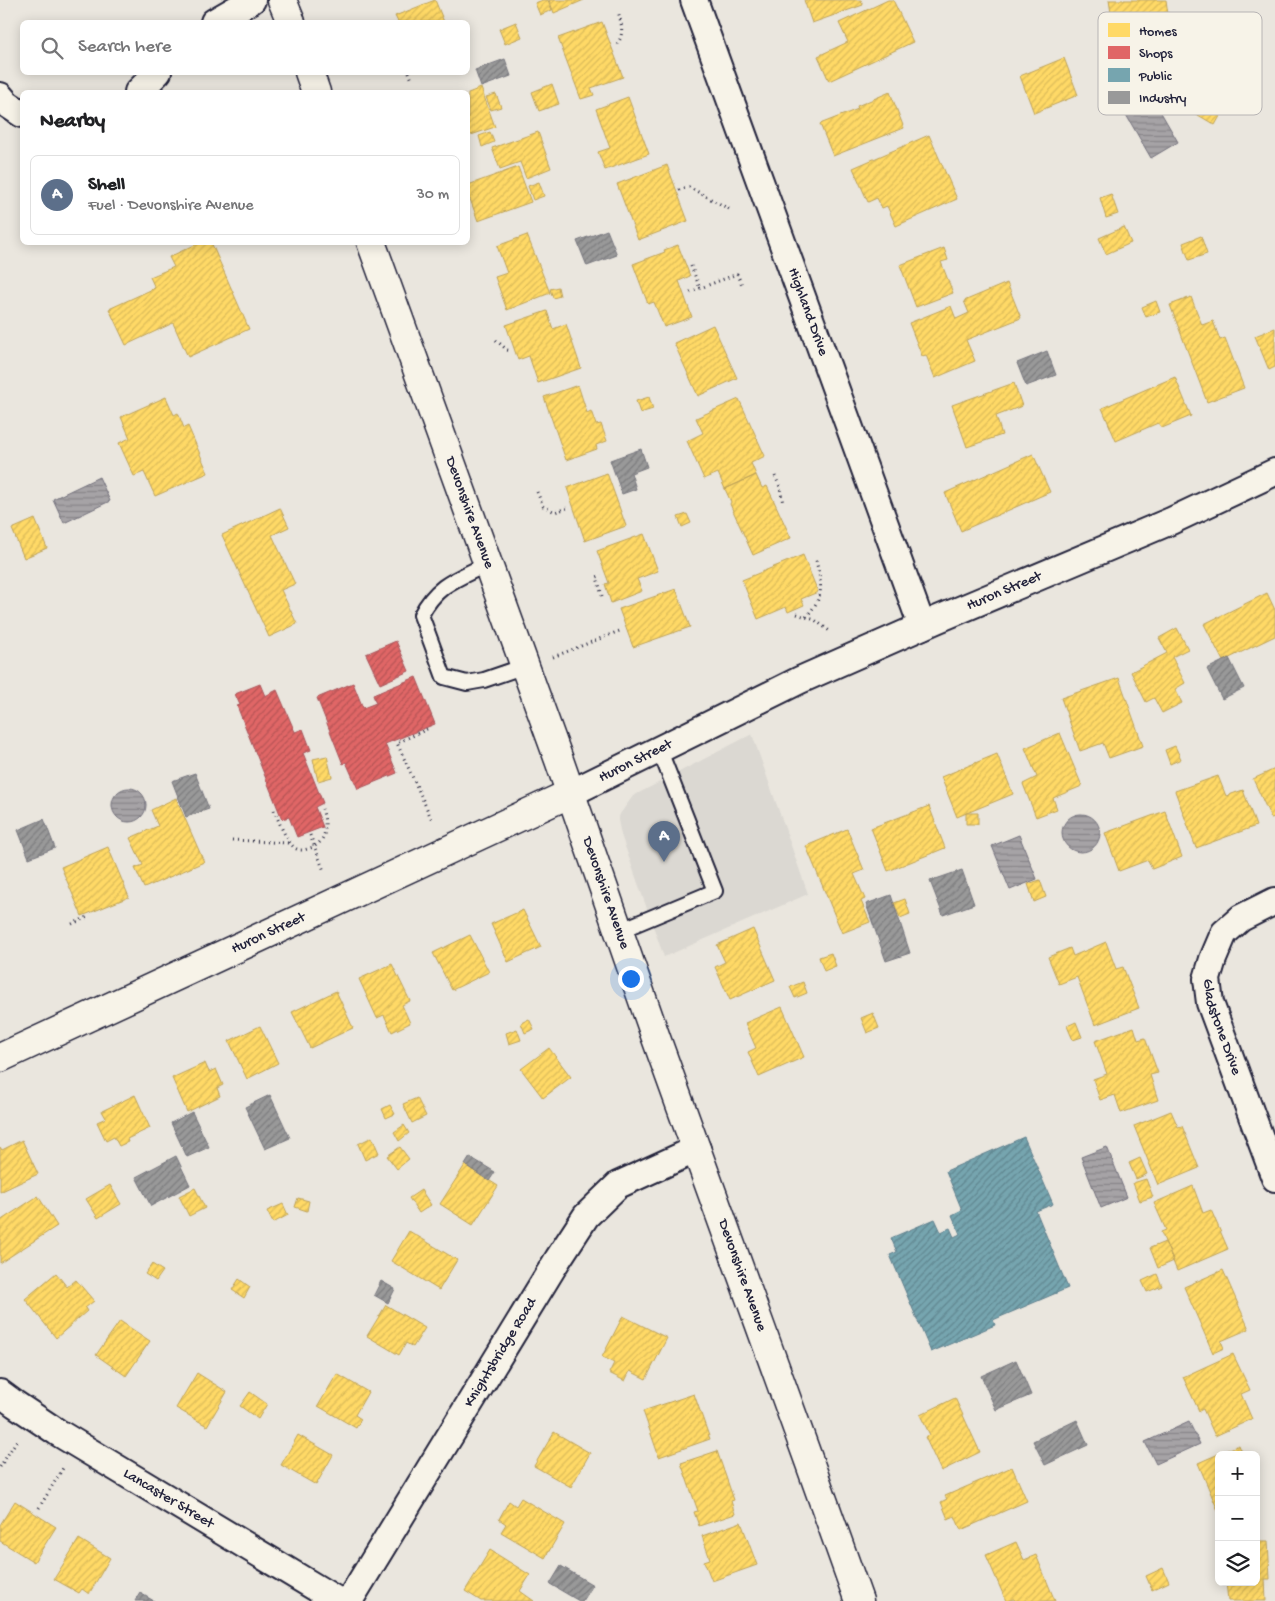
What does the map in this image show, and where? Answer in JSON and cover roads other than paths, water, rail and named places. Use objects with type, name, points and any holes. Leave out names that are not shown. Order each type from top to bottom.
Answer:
[{"type":"main road","points":[[282,0],[290,20]]},
{"type":"main road","points":[[310,75],[315,90]]},
{"type":"main road","name":"Devonshire Avenue","points":[[372,245],[525,666],[858,1601]]},
{"type":"main road","name":"Huron Street","points":[[0,1058],[570,793]]},
{"type":"street","points":[[217,20],[252,0]]},
{"type":"street","name":"Highland Drive","points":[[694,0],[922,626]]},
{"type":"street","points":[[140,90],[155,75]]},
{"type":"street","points":[[0,96],[7,104],[20,113]]},
{"type":"street","name":"Huron Street","points":[[570,793],[660,751],[800,680],[922,626],[1172,521],[1275,472]]},
{"type":"street","name":"Gladstone Drive","points":[[1275,901],[1241,918],[1224,933],[1207,979],[1210,1003],[1275,1178]]},
{"type":"street","name":"Knightsbridge Road","points":[[349,1601],[586,1216],[618,1185],[696,1149]]},
{"type":"street","name":"Lancaster Street","points":[[0,1393],[65,1436],[338,1601]]},
{"type":"lane","points":[[487,564],[444,585],[429,600],[421,615],[444,677],[467,683],[484,680],[525,666]]},
{"type":"lane","points":[[619,932],[715,891],[660,751]]},
{"type":"place","name":"Shell","points":[[664,862]]}]
